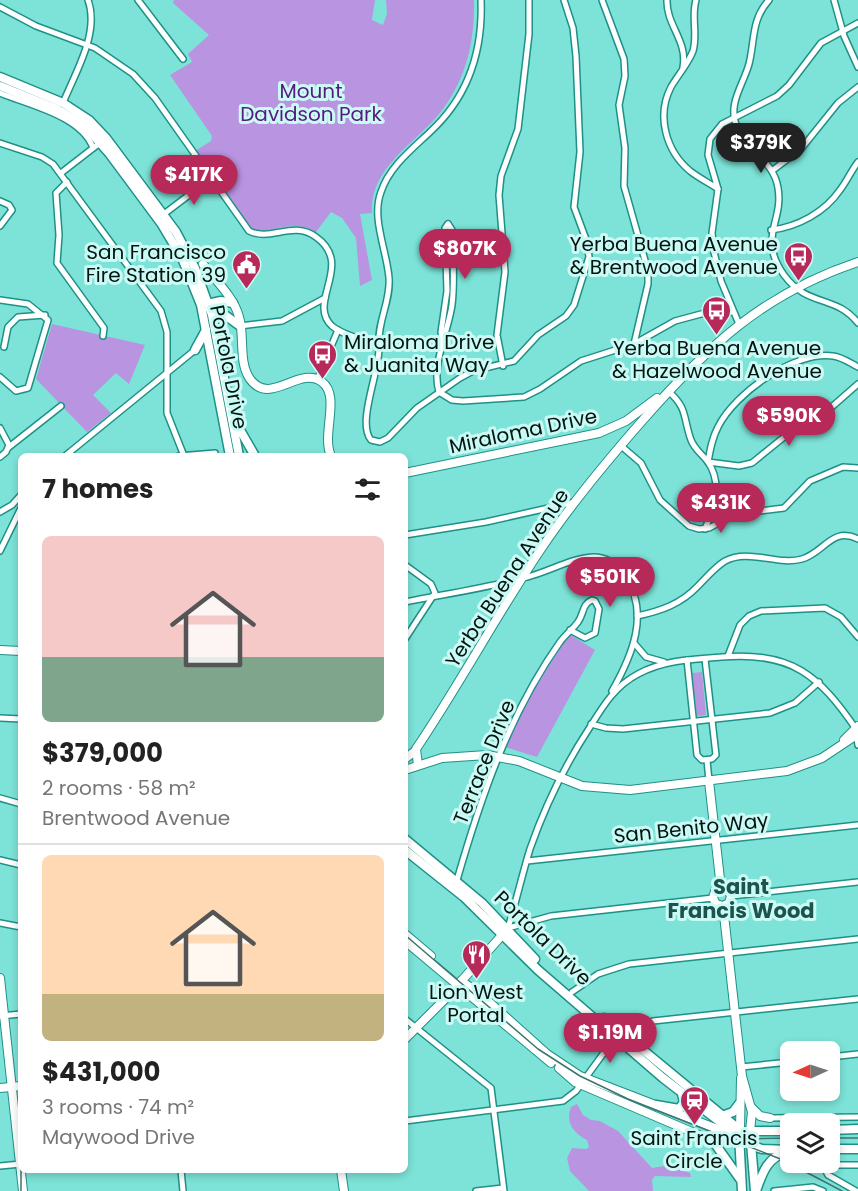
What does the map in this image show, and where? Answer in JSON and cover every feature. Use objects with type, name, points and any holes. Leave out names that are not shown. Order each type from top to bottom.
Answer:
[{"type":"main road","name":"Portola Drive","points":[[0,77],[63,103],[81,113],[98,128],[164,214],[190,258],[208,304],[230,408],[235,453]]},
{"type":"main road","name":"Portola Drive","points":[[0,86],[66,113],[84,125],[101,142],[161,223],[182,258],[197,294],[234,453]]},
{"type":"main road","points":[[190,258],[203,264]]},
{"type":"main road","points":[[197,294],[240,326]]},
{"type":"main road","points":[[208,304],[221,301],[233,303]]},
{"type":"main road","points":[[203,315],[208,304]]},
{"type":"main road","points":[[195,350],[206,330]]},
{"type":"main road","points":[[195,350],[205,348],[210,353]]},
{"type":"main road","points":[[230,408],[237,426],[253,453]]},
{"type":"main road","name":"Portola Drive","points":[[408,841],[457,880],[538,970],[722,1116],[740,1133]]},
{"type":"main road","name":"Portola Drive","points":[[408,852],[505,931],[682,1094],[740,1133]]},
{"type":"main road","points":[[656,1105],[679,1109],[684,1102],[682,1094]]},
{"type":"main road","points":[[722,1116],[733,1112],[739,1102]]},
{"type":"main road","points":[[840,1130],[858,1129]]},
{"type":"main road","points":[[740,1133],[780,1131]]},
{"type":"main road","points":[[740,1133],[742,1187]]},
{"type":"main road","points":[[740,1133],[750,1145],[762,1149],[780,1150]]},
{"type":"main road","points":[[713,1141],[742,1187]]},
{"type":"main road","points":[[750,1145],[755,1191]]},
{"type":"main road","points":[[840,1149],[858,1149]]},
{"type":"main road","points":[[755,1191],[769,1163],[780,1154]]},
{"type":"street","points":[[63,103],[86,44],[92,19],[88,0]]},
{"type":"street","points":[[133,0],[145,10]]},
{"type":"street","points":[[138,0],[183,58]]},
{"type":"street","points":[[481,0],[479,46],[465,86],[446,116],[395,167],[380,192],[379,218],[389,286],[379,330],[379,360],[365,426],[371,440],[384,441],[409,415],[466,374],[502,366],[519,357],[538,335],[566,316],[574,305],[588,264],[587,242],[574,207],[580,152],[576,57],[573,28],[564,0]]},
{"type":"street","points":[[502,366],[497,335],[505,272],[499,195],[501,176],[518,129],[529,34],[529,0]]},
{"type":"street","points":[[602,0],[624,59],[626,76],[619,105],[625,148],[624,186],[648,271],[648,284],[634,344]]},
{"type":"street","points":[[667,0],[671,21],[684,47],[682,71]]},
{"type":"street","points":[[696,0],[694,44],[682,71],[670,89],[665,130],[675,153],[684,165],[718,189]]},
{"type":"street","points":[[769,0],[754,24],[749,62],[734,102],[734,118],[744,141],[773,170],[779,191],[771,230],[775,258],[783,273],[796,288],[815,301],[842,307],[858,323]]},
{"type":"street","points":[[834,0],[842,29],[858,66]]},
{"type":"street","points":[[0,7],[36,26],[86,44],[119,62],[140,80],[249,231],[265,234],[298,229],[319,239],[329,251],[333,266],[325,298],[326,317],[338,330],[380,345]]},
{"type":"street","points":[[739,324],[717,272],[712,233],[718,189],[708,155],[710,139],[718,128],[777,96],[795,78],[815,49],[842,29],[858,23]]},
{"type":"street","points":[[773,170],[808,142],[838,104],[858,87]]},
{"type":"street","points":[[0,93],[72,124],[88,138],[93,148]]},
{"type":"street","points":[[61,173],[101,142]]},
{"type":"street","points":[[0,143],[42,157],[61,173],[161,311],[166,325],[167,413],[181,453]]},
{"type":"street","points":[[771,230],[797,223],[822,209],[841,189],[858,162]]},
{"type":"street","points":[[164,214],[210,179]]},
{"type":"street","points":[[67,182],[56,193],[59,235],[57,263],[104,328],[103,336]]},
{"type":"street","points":[[0,201],[9,205],[12,210],[10,216],[0,226]]},
{"type":"street","points":[[439,392],[436,372],[443,348],[453,291],[452,230],[448,224],[445,228],[447,291],[441,332],[443,348]]},
{"type":"street","name":"Yerba Buena Avenue","points":[[408,756],[416,749],[521,579],[642,413],[668,391],[702,355],[739,324],[796,288],[858,262]]},
{"type":"street","name":"Portola Drive","points":[[203,264],[233,303]]},
{"type":"street","points":[[240,326],[282,321],[325,298]]},
{"type":"street","points":[[0,300],[28,304],[45,315],[47,324],[28,388],[16,391],[0,377]]},
{"type":"street","points":[[233,303],[240,326],[246,371],[257,386],[273,389],[298,379],[317,380],[326,387],[331,399],[326,432],[330,453]]},
{"type":"street","points":[[439,392],[458,400],[524,397],[581,361],[634,344],[657,329],[683,318],[733,312]]},
{"type":"street","points":[[4,347],[8,327],[18,317],[45,315]]},
{"type":"street","points":[[317,380],[338,330]]},
{"type":"street","points":[[69,453],[195,350]]},
{"type":"street","points":[[708,462],[713,437],[727,412],[777,370],[825,355],[837,356],[858,367]]},
{"type":"street","points":[[708,462],[739,466],[752,463],[789,433],[826,412],[858,384]]},
{"type":"street","points":[[668,391],[684,408],[692,441],[708,462],[714,476],[715,504],[705,529]]},
{"type":"street","points":[[0,457],[9,447],[61,406]]},
{"type":"street","name":"Miraloma Drive","points":[[408,472],[590,436],[618,426],[642,413]]},
{"type":"street","points":[[0,428],[9,447]]},
{"type":"street","points":[[620,445],[641,463],[660,500],[689,526],[705,529],[736,514],[784,508],[810,481],[843,467],[858,468]]},
{"type":"street","points":[[0,512],[18,498]]},
{"type":"street","points":[[408,535],[486,522],[575,502]]},
{"type":"street","points":[[0,551],[18,514]]},
{"type":"street","points":[[638,616],[657,612],[681,601],[718,566],[730,559],[744,556],[795,560],[809,556],[836,536],[847,535],[858,539]]},
{"type":"street","points":[[408,601],[521,579],[587,558],[607,560],[618,567],[628,581],[638,616],[631,654],[610,696],[560,778],[526,861],[505,931],[408,1036]]},
{"type":"street","points":[[408,567],[431,584],[434,596],[408,635]]},
{"type":"street","name":"Terrace Drive","points":[[457,880],[474,822],[498,756],[521,706],[557,647],[570,630],[580,619],[588,601],[595,601],[599,609],[595,633],[585,638],[570,630]]},
{"type":"street","points":[[728,656],[740,625],[749,616],[760,611],[825,608],[841,617],[858,637]]},
{"type":"street","points":[[634,643],[646,657],[669,663]]},
{"type":"street","points":[[0,650],[18,648]]},
{"type":"street","points":[[408,769],[454,756],[498,756],[530,765],[582,786],[619,790],[787,771],[814,761],[840,747],[857,733],[841,705],[819,682],[795,666],[778,659],[758,656],[728,656],[669,663],[639,674],[610,696]]},
{"type":"street","points":[[687,660],[698,757],[707,760],[716,755],[705,658]]},
{"type":"street","points":[[591,724],[614,730],[779,710],[802,699],[819,682]]},
{"type":"street","points":[[0,718],[18,719]]},
{"type":"street","points":[[416,749],[418,765]]},
{"type":"street","points":[[707,760],[721,888]]},
{"type":"street","points":[[0,798],[18,803]]},
{"type":"street","name":"San Benito Way","points":[[526,861],[858,825]]},
{"type":"street","points":[[0,860],[18,864]]},
{"type":"street","points":[[731,896],[858,882]]},
{"type":"street","points":[[721,888],[728,890],[731,896],[729,903],[723,906],[716,904],[713,898],[714,892],[721,888]]},
{"type":"street","points":[[505,931],[551,916],[713,898]]},
{"type":"street","points":[[723,906],[741,1072],[740,1133]]},
{"type":"street","points":[[0,923],[18,926]]},
{"type":"street","points":[[408,937],[558,1068],[713,1141]]},
{"type":"street","points":[[572,992],[598,974],[629,964],[858,939]]},
{"type":"street","points":[[408,943],[441,975],[459,983],[583,1081],[740,1133]]},
{"type":"street","points":[[0,978],[2,1016],[18,1142]]},
{"type":"street","points":[[408,1121],[563,1101],[573,1094],[618,1034],[653,1021],[858,999]]},
{"type":"street","points":[[2,1016],[18,1014]]},
{"type":"street","points":[[408,1021],[490,1086],[504,1190],[476,1191]]},
{"type":"street","points":[[840,1057],[858,1054]]},
{"type":"street","points":[[741,1072],[780,1064]]},
{"type":"street","points":[[740,1133],[750,1103],[741,1072]]},
{"type":"street","points":[[0,1088],[18,1086]]},
{"type":"street","points":[[739,1102],[744,1098],[758,1114],[770,1118],[858,1117]]},
{"type":"street","points":[[0,1166],[18,1162]]},
{"type":"street","points":[[840,1164],[858,1165]]},
{"type":"street","points":[[21,1173],[23,1191]]},
{"type":"street","points":[[23,1191],[24,1173]]},
{"type":"street","points":[[181,1173],[183,1191]]},
{"type":"street","points":[[341,1173],[344,1191]]},
{"type":"street","points":[[827,1173],[856,1191]]},
{"type":"street","points":[[774,1191],[808,1187],[823,1191]]},
{"type":"green space","name":"Mount Davidson Park","points":[[174,0],[375,0],[372,20],[383,25],[387,14],[386,0],[474,0],[471,43],[458,84],[433,121],[387,168],[373,196],[372,213],[360,214],[372,280],[360,286],[356,238],[342,218],[331,212],[316,232],[296,226],[265,230],[249,227],[195,151],[211,141],[212,136],[170,75],[192,62],[188,54],[209,35],[173,3]]},
{"type":"green space","points":[[52,324],[145,345],[129,384],[116,373],[93,395],[111,413],[87,432],[36,379]]},
{"type":"green space","points":[[569,634],[595,650],[537,757],[505,747],[523,707]]},
{"type":"green space","points":[[702,672],[706,715],[697,716],[692,673]]},
{"type":"green space","points":[[577,1104],[583,1115],[618,1131],[652,1168],[664,1166],[690,1173],[691,1177],[655,1176],[652,1180],[653,1191],[589,1191],[570,1171],[567,1158],[572,1148],[586,1149],[589,1147],[587,1140],[575,1131],[570,1123],[571,1107]]},
{"type":"tram line","points":[[408,938],[538,1049],[580,1076],[628,1099],[783,1160],[842,1191]]},
{"type":"tram line","points":[[736,1139],[780,1138]]},
{"type":"tram line","points":[[840,1138],[858,1138]]},
{"type":"tram line","points":[[21,1173],[21,1191]]},
{"type":"place","name":"Yerba Buena Avenue & Brentwood Avenue","points":[[799,282]]},
{"type":"place","name":"San Francisco Fire Station 39","points":[[247,290]]},
{"type":"place","name":"Yerba Buena Avenue & Hazelwood Avenue","points":[[717,336]]},
{"type":"place","name":"Miraloma Drive & Juanita Way","points":[[323,380]]},
{"type":"place","name":"Lion West Portal","points":[[476,980]]},
{"type":"place","name":"Saint Francis Circle","points":[[694,1126]]},
{"type":"district","name":"Saint Francis Wood","points":[[741,898]]}]
